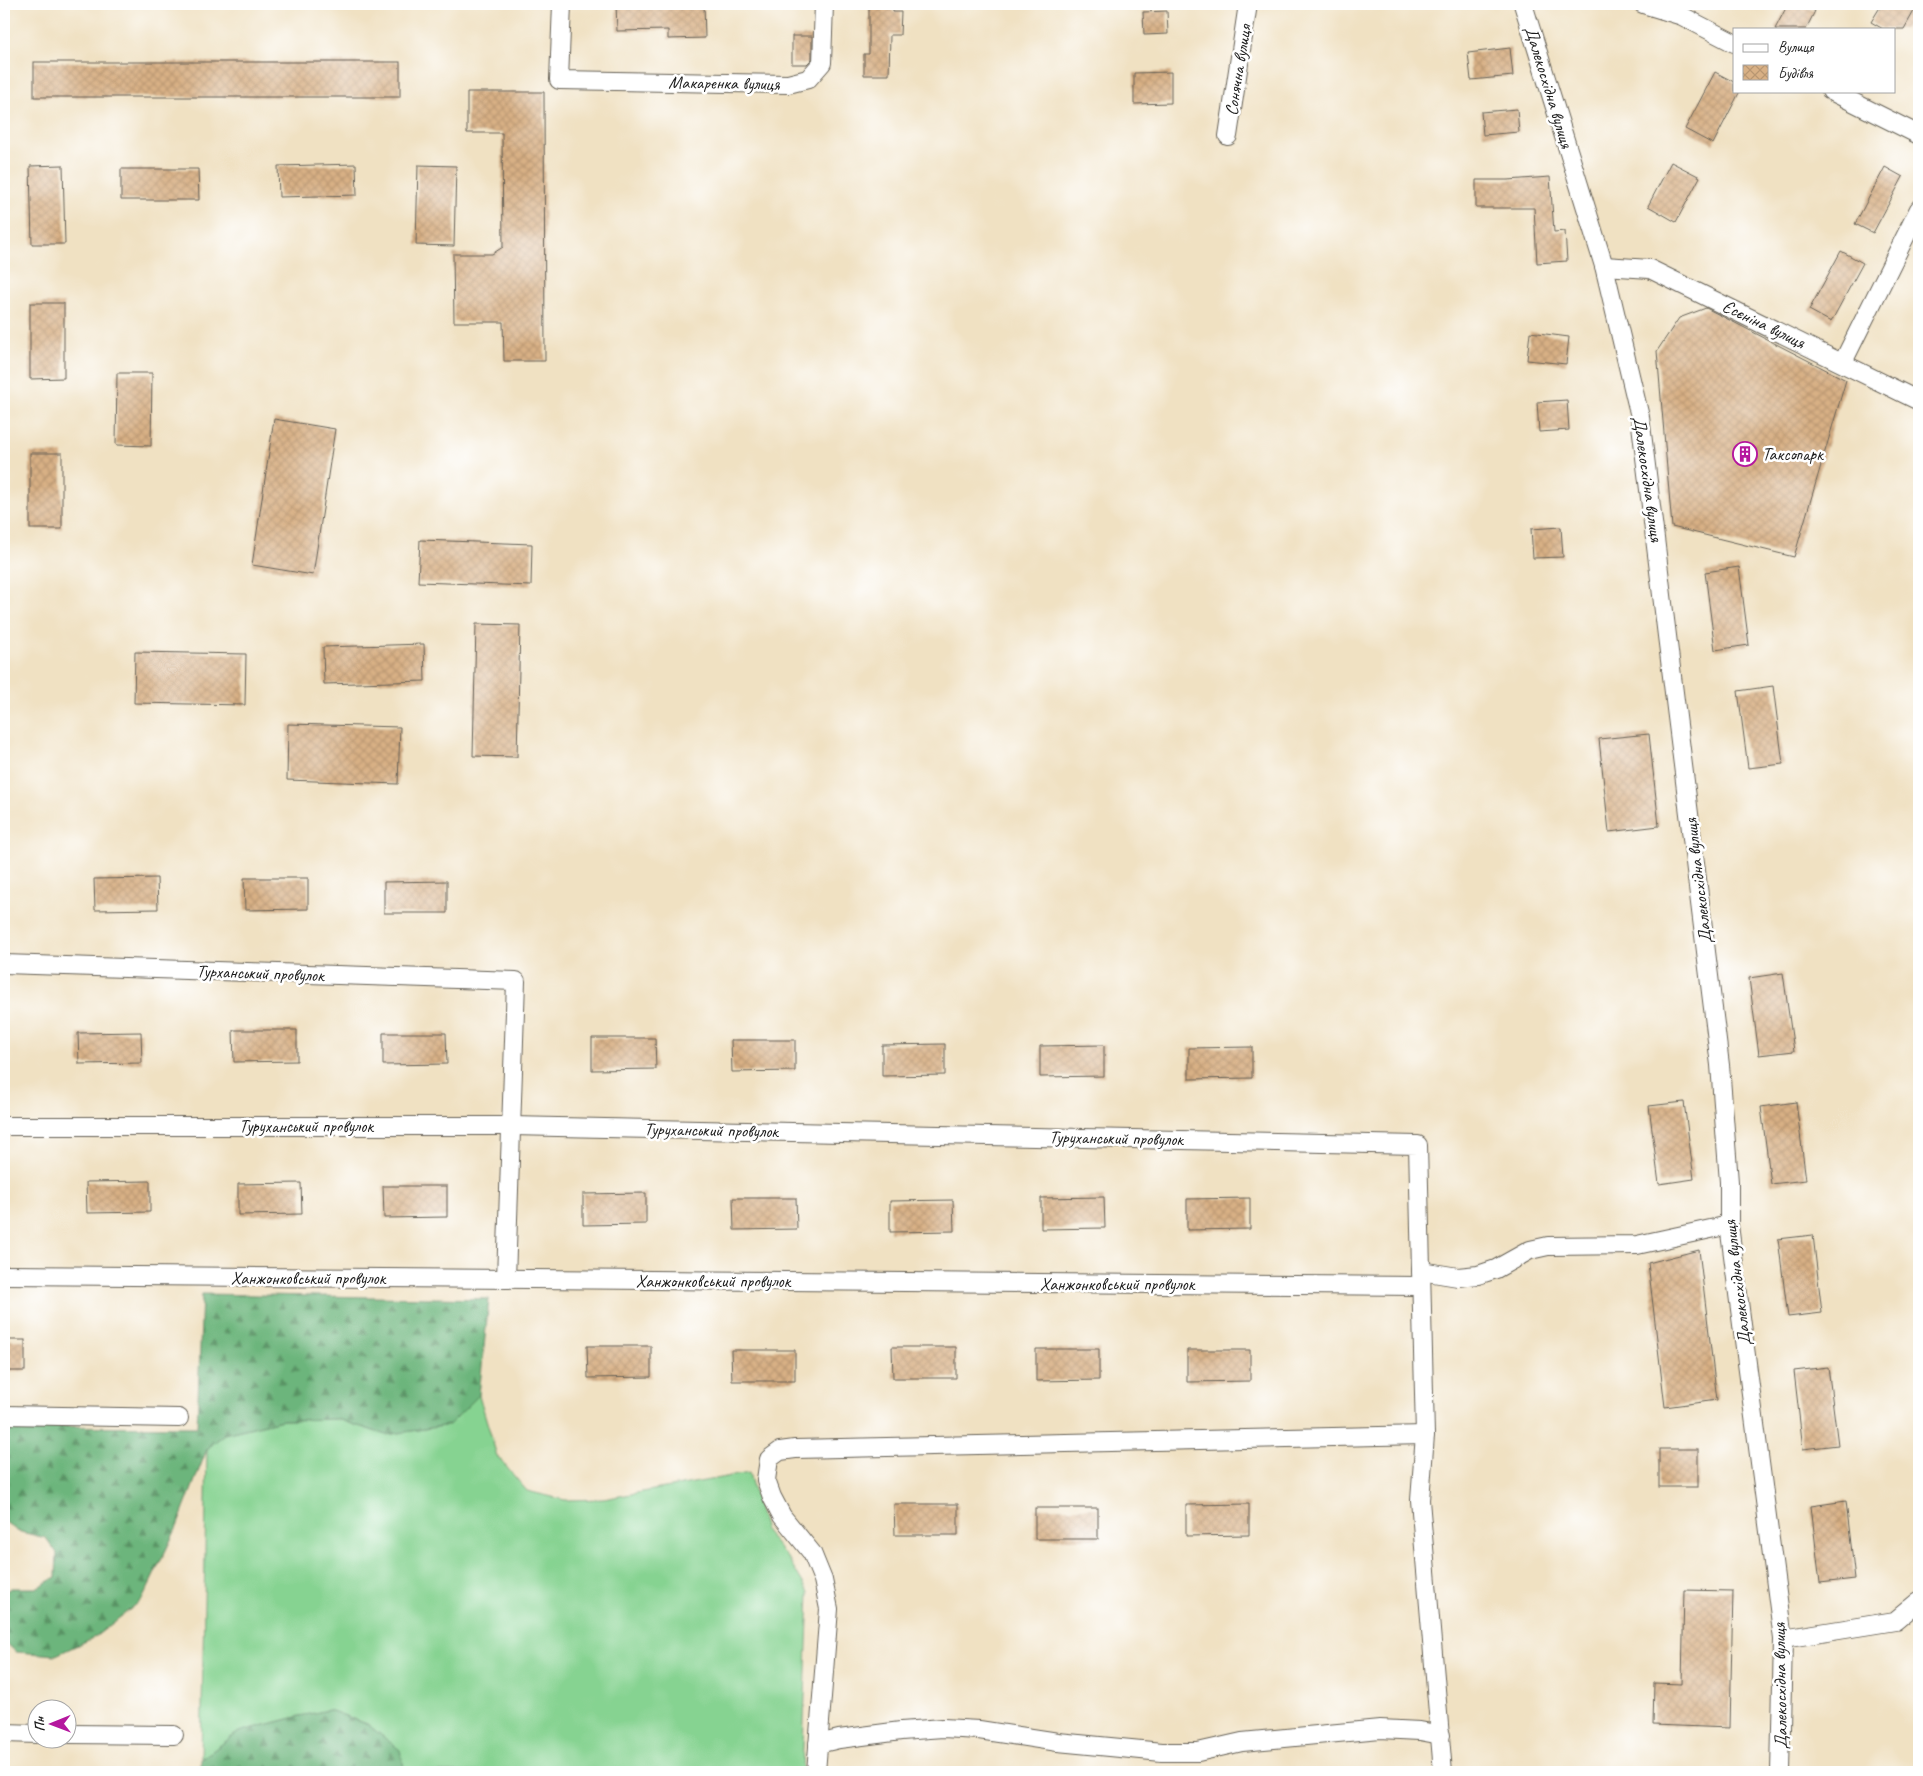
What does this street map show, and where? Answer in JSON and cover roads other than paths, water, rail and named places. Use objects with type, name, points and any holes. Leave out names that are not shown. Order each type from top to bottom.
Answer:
[{"type":"street","name":"Макаренка вулиця","points":[[562,4],[559,80],[788,84],[808,79],[822,63],[824,4]]},
{"type":"street","name":"Сонячна вулиця","points":[[1228,136],[1248,4]]},
{"type":"street","name":"Далекосхідна вулиця","points":[[1523,4],[1604,266],[1640,418],[1720,1065],[1729,1182],[1729,1225],[1783,1639],[1780,1772]]},
{"type":"street","points":[[1643,4],[1682,16],[1733,42]]},
{"type":"street","points":[[1833,92],[1919,135]]},
{"type":"street","points":[[1843,362],[1919,209]]},
{"type":"street","name":"Єсєніна вулиця","points":[[1604,266],[1650,268],[1919,401]]},
{"type":"street","name":"Турханський провулок","points":[[4,964],[516,981],[511,1126]]},
{"type":"street","name":"Туруханський провулок","points":[[4,1126],[511,1126],[1418,1145],[1421,1278]]},
{"type":"street","points":[[506,1279],[511,1126]]},
{"type":"street","name":"Ханжонковський провулок","points":[[4,1275],[506,1279],[1421,1278],[1478,1275],[1496,1269],[1530,1250],[1548,1246],[1637,1245],[1729,1225]]},
{"type":"street","points":[[1421,1278],[1425,1435],[1420,1500],[1443,1772]]},
{"type":"street","points":[[4,1415],[178,1418]]},
{"type":"street","points":[[816,1772],[828,1609],[823,1580],[812,1553],[782,1516],[766,1480],[769,1459],[780,1451],[795,1449],[1425,1435]]},
{"type":"street","points":[[1783,1639],[1894,1620],[1919,1601]]},
{"type":"street","points":[[818,1744],[839,1739],[901,1731],[943,1728],[979,1730],[1068,1743],[1162,1752],[1198,1752],[1242,1742],[1380,1729],[1420,1731],[1441,1736]]},
{"type":"street","points":[[4,1733],[28,1734]]},
{"type":"street","points":[[78,1734],[174,1736]]},
{"type":"place","name":"Таксопарк","points":[[1745,454]]}]
